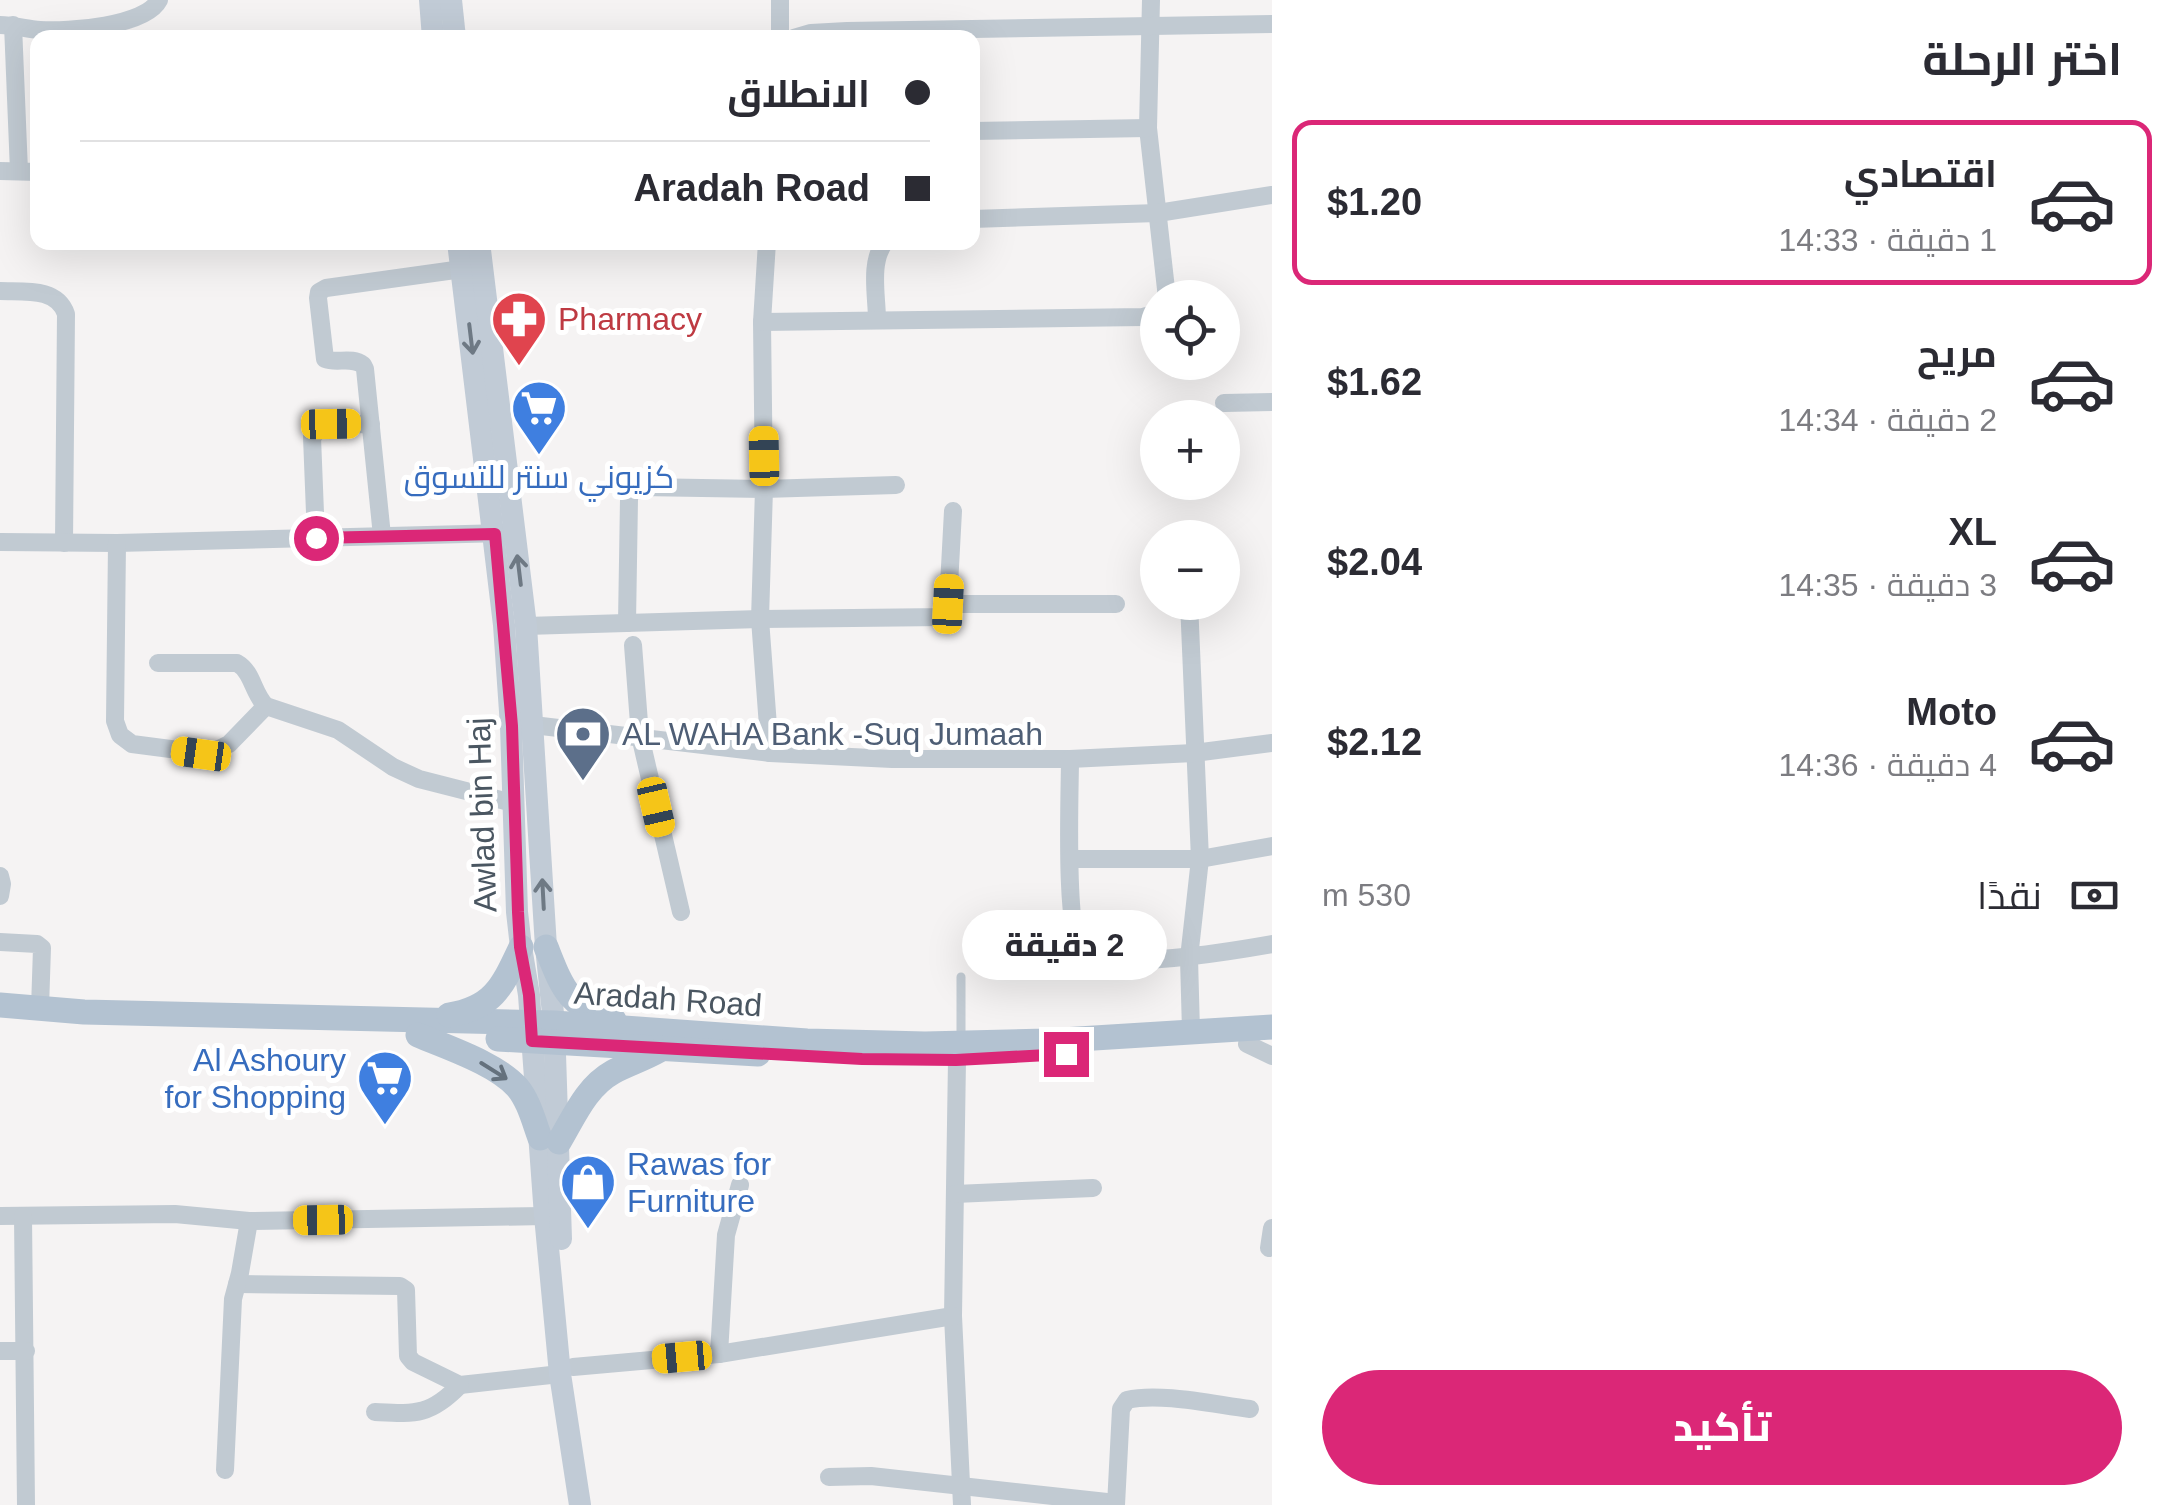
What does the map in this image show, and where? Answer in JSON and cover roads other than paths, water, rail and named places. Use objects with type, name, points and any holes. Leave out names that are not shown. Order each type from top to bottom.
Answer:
[{"type":"main road","points":[[430,0],[432,30]]},
{"type":"main road","points":[[450,0],[454,30]]},
{"type":"main road","name":"Awlad bin Haj","points":[[459,250],[504,533],[526,626],[533,725],[533,947]]},
{"type":"main road","name":"Awlad bin Haj","points":[[480,250],[504,533],[512,803],[540,993],[549,1140],[561,1231],[566,1370],[596,1505]]},
{"type":"main road","points":[[533,947],[573,1001],[655,1039],[592,1088],[549,1140],[517,1087],[418,1027],[491,1000],[533,947]]},
{"type":"main road","name":"Aradah Road","points":[[0,1005],[655,1039],[806,1041],[959,1052],[1260,1044]]},
{"type":"main road","name":"Aradah Road","points":[[0,1021],[244,1032],[418,1027]]},
{"type":"main road","name":"Aradah Road","points":[[959,1052],[1272,1027]]},
{"type":"main road","name":"Awlad bin Haj","points":[[549,1140],[545,1216],[580,1505]]},
{"type":"street","points":[[0,171],[28,172],[6,25],[42,30],[89,28],[126,21],[152,10],[159,0]]},
{"type":"street","points":[[780,0],[780,30]]},
{"type":"street","points":[[1151,0],[1148,128],[1166,280]]},
{"type":"street","points":[[924,30],[1272,24]]},
{"type":"street","points":[[980,131],[1148,128]]},
{"type":"street","points":[[980,220],[1158,213],[1272,196]]},
{"type":"street","points":[[766,250],[762,322],[764,489],[760,619],[770,752]]},
{"type":"street","points":[[877,320],[876,261],[880,250]]},
{"type":"street","points":[[382,536],[363,365],[354,360],[325,359],[319,292],[462,269]]},
{"type":"street","points":[[0,291],[46,294],[64,306],[64,543]]},
{"type":"street","points":[[762,322],[1140,316]]},
{"type":"street","points":[[1240,403],[1272,402]]},
{"type":"street","points":[[316,538],[312,437],[324,426],[371,424]]},
{"type":"street","points":[[626,623],[628,499],[632,490],[896,485]]},
{"type":"street","points":[[526,626],[944,618],[953,511]]},
{"type":"street","points":[[0,542],[117,543],[504,533]]},
{"type":"street","points":[[117,543],[114,721],[120,735],[132,744],[209,754],[229,744],[266,706]]},
{"type":"street","points":[[948,604],[1116,604]]},
{"type":"street","points":[[1190,620],[1200,859],[1189,958],[1192,1031]]},
{"type":"street","points":[[633,645],[640,736],[680,912]]},
{"type":"street","points":[[158,664],[237,662],[247,671],[266,706],[338,730],[392,768],[419,779],[512,803]]},
{"type":"street","points":[[533,725],[770,752],[892,759],[1070,759],[1194,753],[1272,743]]},
{"type":"street","points":[[1070,759],[1070,859],[1074,935],[1080,949],[1097,960],[1189,958],[1272,944]]},
{"type":"street","points":[[1070,859],[1200,859],[1272,846]]},
{"type":"street","points":[[0,876],[0,896]]},
{"type":"street","points":[[0,942],[36,944],[42,948],[40,1008]]},
{"type":"street","points":[[1260,1044],[1272,1056]]},
{"type":"street","points":[[959,1052],[953,1316],[962,1505]]},
{"type":"street","points":[[719,1354],[726,1235],[740,1185]]},
{"type":"street","points":[[955,1194],[1093,1188]]},
{"type":"street","points":[[0,1216],[175,1214],[249,1221],[545,1216]]},
{"type":"street","points":[[22,1216],[26,1505]]},
{"type":"street","points":[[225,1470],[233,1298],[249,1221]]},
{"type":"street","points":[[1269,1248],[1272,1228]]},
{"type":"street","points":[[237,1284],[400,1286],[406,1290],[407,1298],[408,1356],[412,1362],[460,1385],[719,1354],[953,1316]]},
{"type":"street","points":[[0,1350],[26,1351]]},
{"type":"street","points":[[374,1412],[432,1408],[460,1385]]},
{"type":"street","points":[[829,1477],[871,1476],[1116,1504],[1121,1409],[1127,1400],[1156,1398],[1250,1409]]},
{"type":"lane","points":[[959,1052],[960,978]]},
{"type":"place","name":"Pharmacy","points":[[519,368]]},
{"type":"place","name":"كزيوني سنتر للتسوق","points":[[539,457]]},
{"type":"place","name":"AL WAHA Bank -Suq Jumaah","points":[[583,783]]},
{"type":"place","name":"Al Ashoury for Shopping","points":[[385,1127]]},
{"type":"place","name":"Rawas for Furniture","points":[[588,1231]]}]
